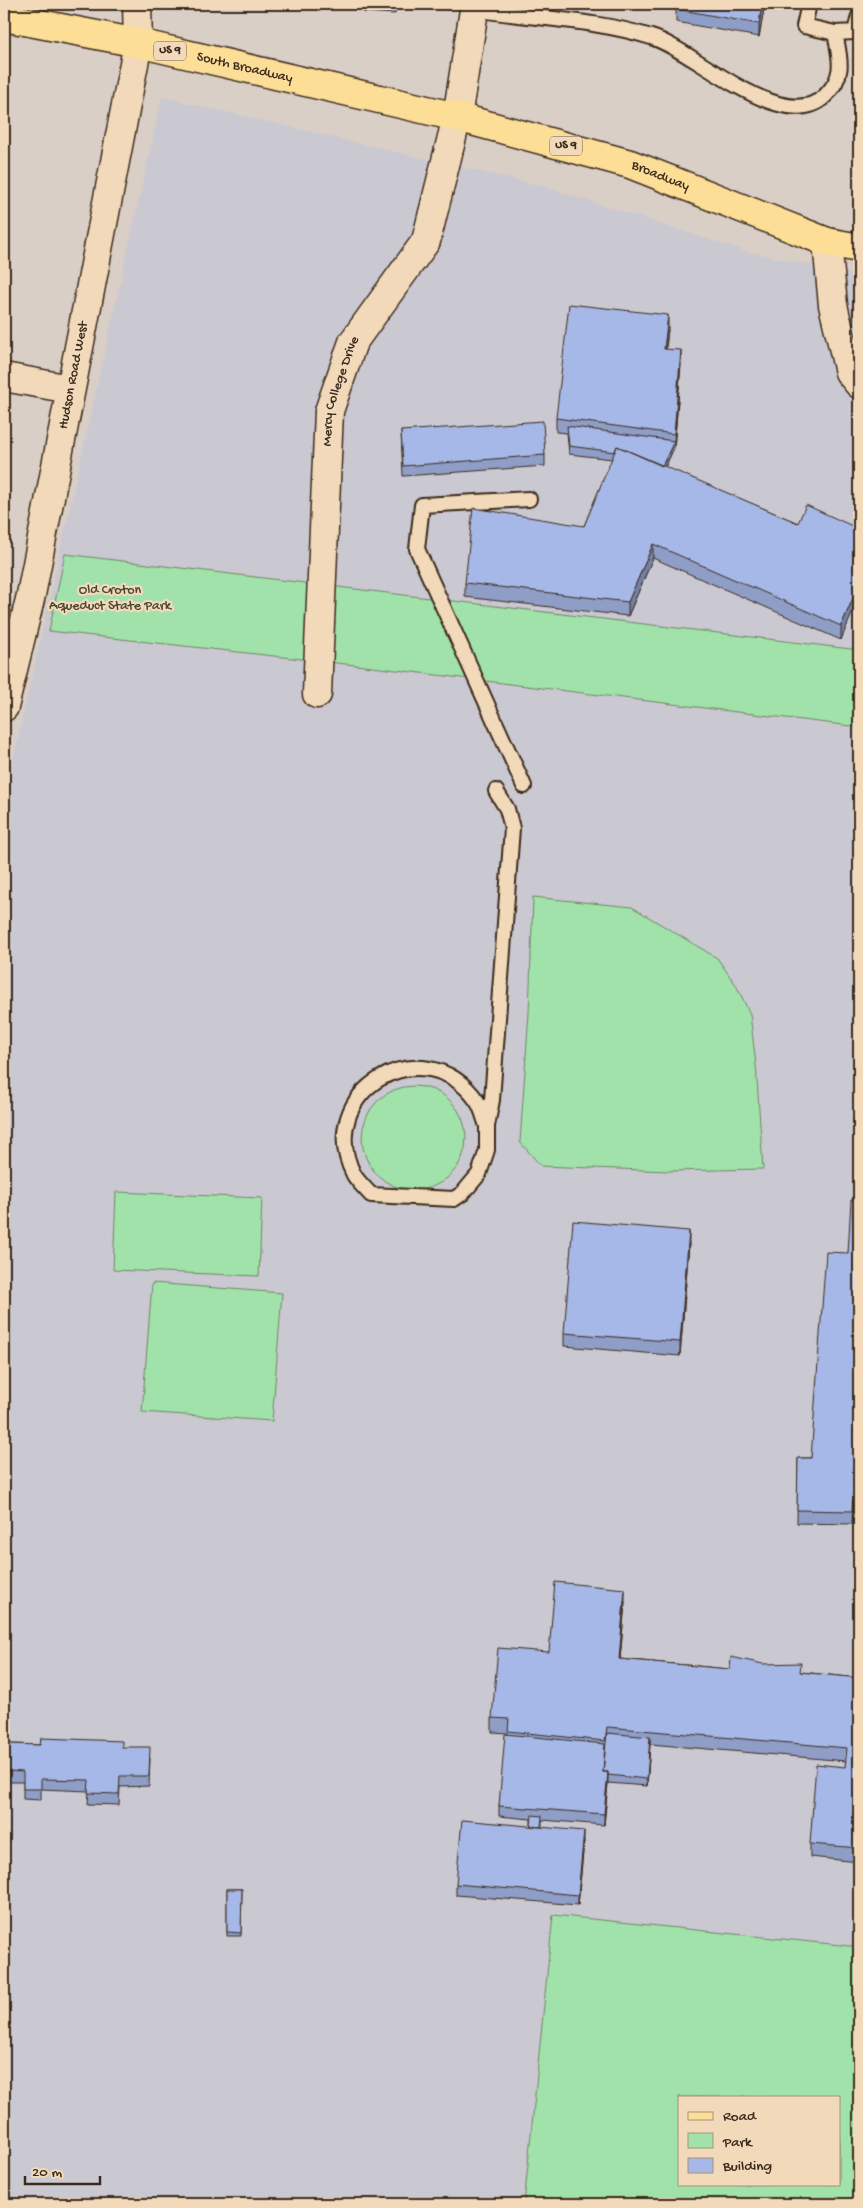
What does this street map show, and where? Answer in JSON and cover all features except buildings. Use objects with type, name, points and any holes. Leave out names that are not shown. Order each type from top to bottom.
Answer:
[{"type":"main road","name":"South Broadway","points":[[4,17],[138,43],[457,117]]},
{"type":"main road","name":"Broadway","points":[[457,117],[630,164],[827,242],[859,248]]},
{"type":"street","name":"Hudson Road West","points":[[4,707],[31,595],[138,43],[137,4]]},
{"type":"street","name":"Mercy College Drive","points":[[316,694],[329,411],[354,342],[426,241],[457,117],[475,6]]},
{"type":"street","points":[[827,242],[833,305],[849,372],[859,384]]},
{"type":"street","points":[[845,354],[858,334],[859,326]]},
{"type":"street","points":[[4,377],[70,389]]},
{"type":"lane","points":[[809,4],[804,26],[835,33],[855,32],[859,16]]},
{"type":"lane","points":[[475,6],[620,27],[657,39],[756,96],[777,103],[804,107],[820,101],[833,88],[840,75],[841,60],[835,33]]},
{"type":"lane","points":[[524,786],[417,549],[422,505],[529,499]]},
{"type":"lane","points":[[487,1126],[478,1102],[464,1085],[445,1072],[423,1067],[400,1069],[379,1077],[362,1092],[350,1111],[345,1133],[346,1156],[355,1177],[371,1195],[454,1199],[463,1193],[479,1174],[487,1150],[487,1126],[492,1100],[512,828],[507,809],[496,791]]},
{"type":"shaded area","points":[[162,97],[542,186],[745,251],[859,275],[859,2204],[4,2204],[4,800]]},
{"type":"green space","name":"Old Croton Aqueduct State Park","points":[[65,554],[859,650],[859,727],[364,666],[49,631]]},
{"type":"green space","points":[[533,897],[632,907],[717,958],[736,985],[750,1014],[756,1065],[763,1169],[669,1171],[541,1166],[520,1142],[529,1013]]},
{"type":"green space","points":[[414,1086],[434,1090],[451,1101],[462,1118],[466,1138],[462,1158],[451,1175],[434,1186],[414,1190],[394,1186],[377,1175],[366,1158],[362,1138],[366,1118],[377,1101],[394,1090]]},
{"type":"green space","points":[[116,1192],[262,1198],[259,1276],[113,1270]]},
{"type":"green space","points":[[152,1283],[282,1293],[272,1421],[142,1412]]},
{"type":"green space","points":[[553,1915],[859,1947],[859,2204],[524,2204]]}]
